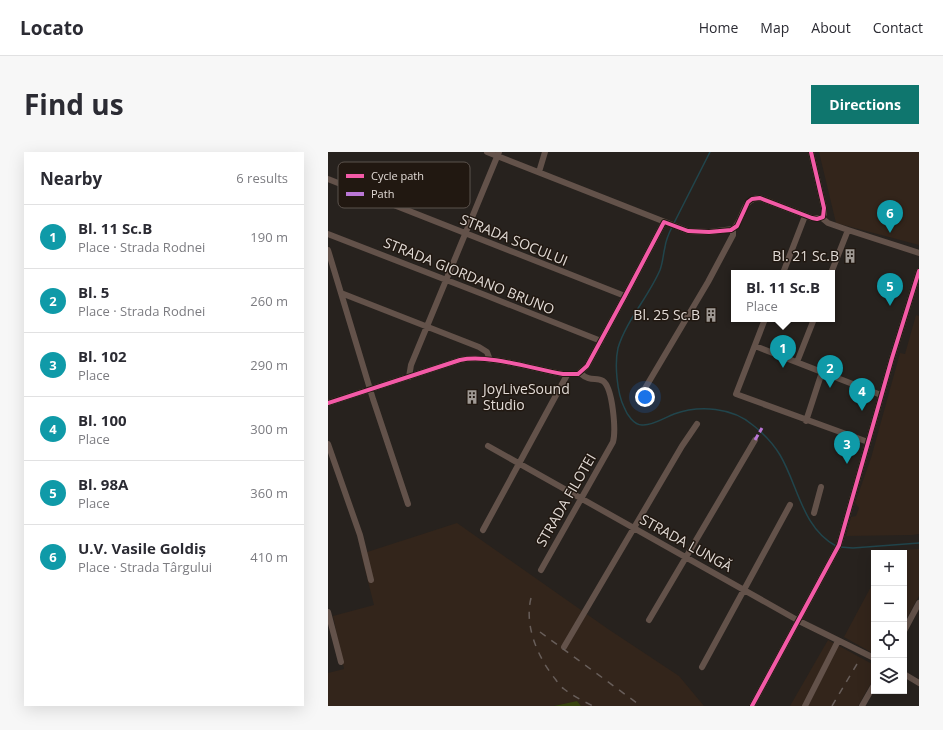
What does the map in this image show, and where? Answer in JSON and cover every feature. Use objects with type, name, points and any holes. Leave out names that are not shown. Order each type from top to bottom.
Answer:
[{"type":"street","points":[[487,152],[498,154],[539,172],[688,231],[697,232],[733,229]]},
{"type":"street","points":[[539,172],[546,152]]},
{"type":"street","points":[[811,152],[824,208],[824,216],[822,218]]},
{"type":"street","points":[[410,377],[411,365],[498,154]]},
{"type":"street","name":"STRADA SOCULUI","points":[[328,179],[338,183]]},
{"type":"street","points":[[644,390],[708,282],[733,236],[733,229],[739,222],[747,203],[750,200],[755,198],[766,200],[805,216],[816,219],[822,218],[828,223],[919,253]]},
{"type":"street","name":"STRADA SOCULUI","points":[[402,208],[625,296]]},
{"type":"street","points":[[784,270],[805,216]]},
{"type":"street","points":[[328,403],[473,358],[570,375],[580,372],[587,366],[601,342],[664,222]]},
{"type":"street","points":[[832,270],[848,230]]},
{"type":"street","name":"STRADA GIORDANO BRUNO","points":[[328,234],[601,342]]},
{"type":"street","points":[[328,250],[370,389],[408,504]]},
{"type":"street","points":[[752,706],[835,555],[839,545],[881,395],[919,271]]},
{"type":"street","points":[[341,293],[479,347],[487,352],[490,360]]},
{"type":"street","points":[[764,322],[736,394],[868,442]]},
{"type":"street","points":[[797,362],[813,322]]},
{"type":"street","points":[[755,346],[881,395]]},
{"type":"street","name":"STRADA FILOTEI","points":[[541,570],[613,442],[614,418],[606,384],[601,380],[587,378],[580,372]]},
{"type":"street","points":[[806,420],[822,372]]},
{"type":"street","points":[[483,530],[570,375]]},
{"type":"street","points":[[564,647],[696,424]]},
{"type":"street","points":[[649,620],[687,558],[755,440]]},
{"type":"street","points":[[328,444],[360,535],[371,580]]},
{"type":"street","name":"STRADA LUNGĂ","points":[[488,446],[799,620],[871,657]]},
{"type":"street","points":[[814,513],[821,487]]},
{"type":"street","points":[[702,667],[790,505]]},
{"type":"street","points":[[907,627],[917,612],[919,604]]},
{"type":"street","points":[[328,612],[341,662]]},
{"type":"street","points":[[805,706],[838,641]]},
{"type":"street","points":[[907,676],[919,683]]},
{"type":"street","points":[[862,706],[871,690]]},
{"type":"shaded area","points":[[819,152],[919,152],[919,245],[836,223]]},
{"type":"shaded area","points":[[916,315],[919,316],[919,534],[846,536],[851,517],[856,516],[859,508],[855,503],[871,458],[900,353],[905,354]]},
{"type":"shaded area","points":[[457,523],[608,629],[679,676],[704,706],[581,706],[577,701],[554,706],[328,706],[328,673],[344,669],[333,616],[374,605],[361,554]]},
{"type":"shaded area","points":[[919,549],[919,596],[907,618],[907,550],[904,550]]},
{"type":"shaded area","points":[[871,587],[871,652],[844,637]]},
{"type":"shaded area","points":[[828,640],[871,663],[871,683],[858,706],[790,706]]},
{"type":"green space","points":[[577,701],[581,706],[554,706]]},
{"type":"waterway","points":[[674,223],[710,152]]},
{"type":"waterway","points":[[672,227],[666,242],[660,270],[626,328],[618,348],[616,363],[617,382],[625,410],[639,425],[654,423],[674,414],[694,409],[726,411],[746,420],[768,439],[780,455],[808,517],[815,528],[836,546]]},
{"type":"waterway","points":[[840,547],[853,548],[919,543]]},
{"type":"railway","points":[[531,598],[529,620],[538,652],[549,671],[567,692],[593,706]]},
{"type":"railway","points":[[540,632],[641,706]]},
{"type":"railway","points":[[832,706],[857,664]]},
{"type":"marked path","points":[[755,440],[762,428]]},
{"type":"cycle path","points":[[328,403],[460,360],[497,360],[563,374],[578,374],[587,366],[664,222],[688,231],[709,232],[731,230],[737,226],[748,202],[752,199],[760,198],[812,218],[817,219],[823,217],[824,208],[811,152]]},
{"type":"cycle path","points":[[752,706],[839,545],[892,358],[919,271]]},
{"type":"place","name":"U.V. Vasile Goldiș","points":[[890,233]]},
{"type":"place","name":"Bl. 21 Sc.B","points":[[850,256]]},
{"type":"place","name":"Bl. 98A","points":[[890,306]]},
{"type":"place","name":"Bl. 25 Sc.B","points":[[711,315]]},
{"type":"place","name":"Bl. 11 Sc.B","points":[[783,368]]},
{"type":"place","name":"Bl. 5","points":[[830,388]]},
{"type":"place","name":"JoyLiveSound Studio","points":[[472,397]]},
{"type":"place","name":"Bl. 100","points":[[862,411]]},
{"type":"place","name":"Bl. 102","points":[[847,464]]}]
